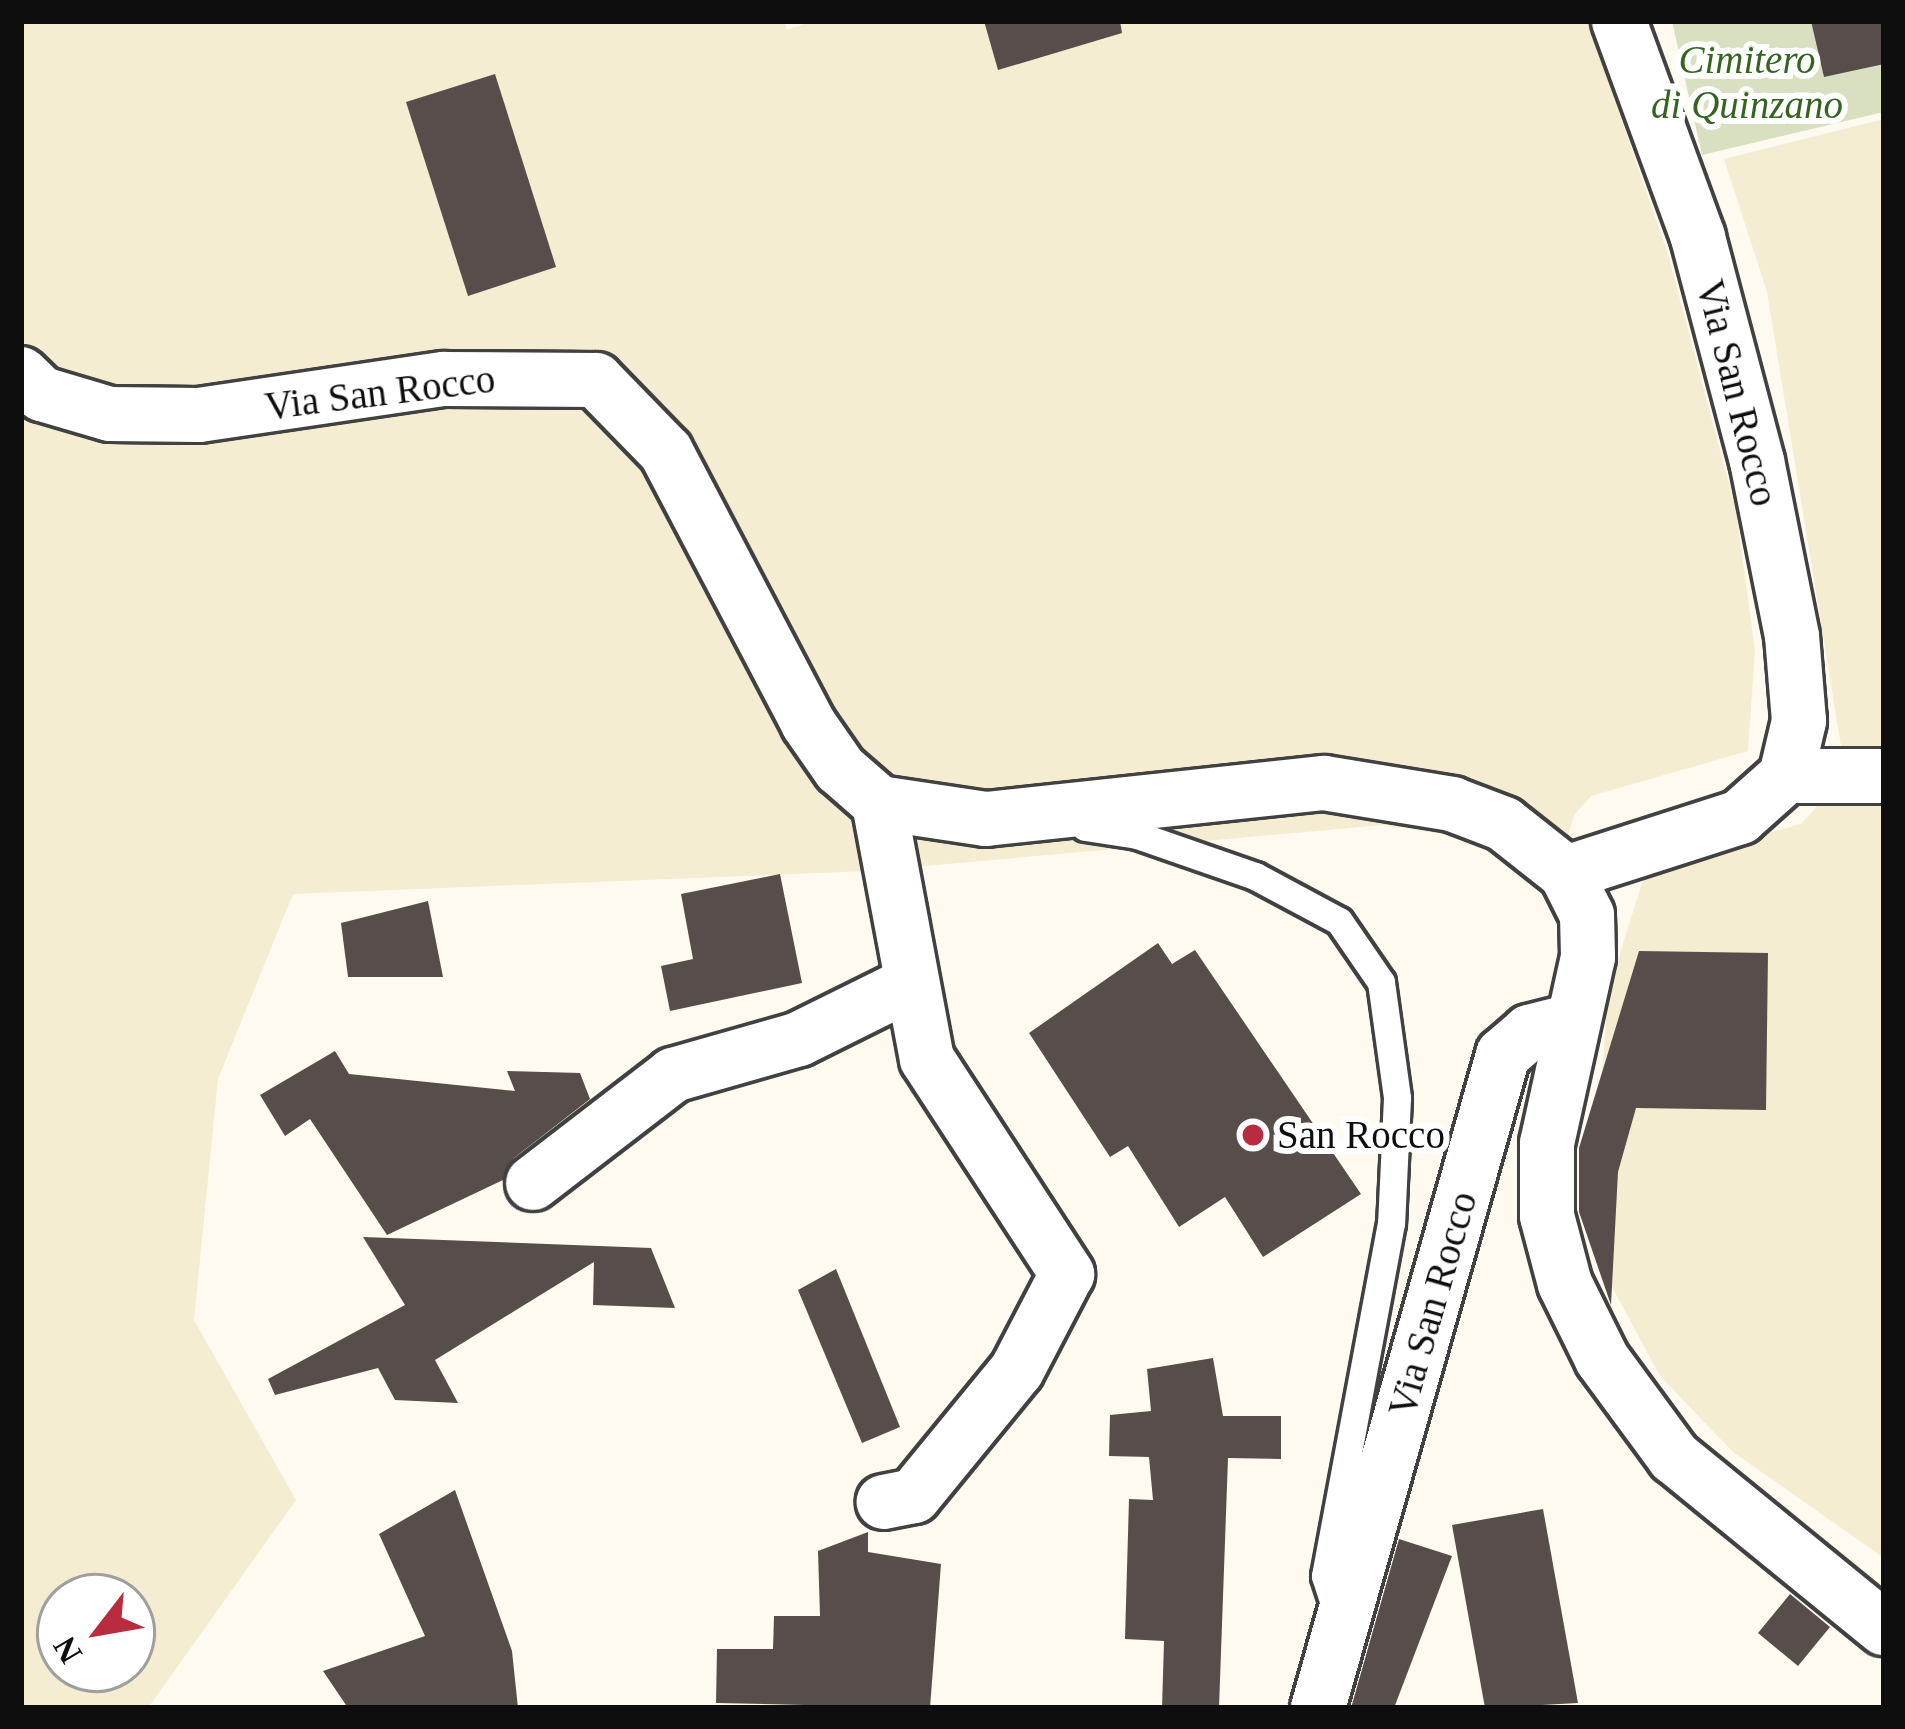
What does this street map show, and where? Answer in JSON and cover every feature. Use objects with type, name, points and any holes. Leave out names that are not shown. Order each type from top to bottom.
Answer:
[{"type":"street","name":"Via San Rocco","points":[[1619,21],[1698,237],[1757,461],[1792,635],[1799,721],[1786,776]]},
{"type":"street","name":"Via San Rocco","points":[[21,374],[42,394],[133,415],[199,415],[444,380],[596,380],[666,452],[808,723],[840,770],[879,803]]},
{"type":"street","points":[[1566,873],[1741,817],[1786,776],[1884,776]]},
{"type":"street","points":[[884,1502],[914,1496],[1017,1370],[1067,1274],[927,1059],[879,803],[1020,816],[1324,783],[1452,804],[1504,824],[1566,873],[1587,915],[1588,957],[1568,1022],[1547,1143],[1547,1216],[1565,1284],[1602,1359],[1674,1457],[1884,1628]]},
{"type":"street","points":[[533,1183],[674,1075],[799,1039],[910,984]]},
{"type":"street","name":"Via San Rocco","points":[[1318,1708],[1503,1055],[1528,1033],[1568,1022]]},
{"type":"lane","points":[[1020,816],[1137,835],[1255,876],[1339,921],[1381,982],[1397,1098],[1391,1223],[1325,1576],[1342,1629]]},
{"type":"shaded area","points":[[21,21],[784,21],[787,30],[813,21],[1587,21],[1668,254],[1736,510],[1755,651],[1748,751],[1591,796],[1574,815],[1563,853],[1384,825],[869,871],[293,894],[218,1079],[194,1320],[296,1500],[148,1708],[21,1708]]},
{"type":"shaded area","points":[[1884,119],[1884,746],[1842,752],[1767,292],[1724,159]]},
{"type":"shaded area","points":[[1884,784],[1884,1558],[1733,1452],[1660,1376],[1610,1283],[1595,1171],[1608,992],[1647,867],[1801,824],[1829,793]]},
{"type":"green space","name":"Cimitero di Quinzano","points":[[1672,21],[1884,21],[1884,112],[1702,155]]},
{"type":"building","points":[[984,21],[1120,21],[1122,33],[998,70]]},
{"type":"building","points":[[1811,21],[1884,21],[1884,64],[1824,77]]},
{"type":"building","points":[[495,74],[556,267],[468,296],[406,102]]},
{"type":"building","points":[[780,874],[802,983],[670,1011],[661,966],[693,959],[681,894]]},
{"type":"building","points":[[428,901],[443,977],[348,977],[341,923]]},
{"type":"building","name":"San Rocco","points":[[1158,943],[1172,964],[1195,950],[1361,1194],[1263,1257],[1225,1197],[1179,1227],[1128,1146],[1110,1157],[1029,1033]]},
{"type":"building","points":[[1639,951],[1768,953],[1766,1110],[1636,1108],[1618,1172],[1611,1305],[1579,1212],[1579,1148]]},
{"type":"building","points":[[335,1051],[349,1074],[515,1091],[507,1071],[580,1073],[590,1099],[514,1158],[503,1180],[387,1235],[310,1119],[285,1136],[260,1095]]},
{"type":"building","points":[[363,1237],[651,1248],[675,1308],[593,1305],[594,1262],[435,1360],[458,1403],[395,1400],[378,1368],[275,1395],[268,1379],[405,1305]]},
{"type":"building","points":[[836,1269],[900,1427],[862,1443],[798,1290]]},
{"type":"building","points":[[1213,1358],[1223,1416],[1281,1416],[1281,1459],[1228,1458],[1219,1708],[1162,1708],[1164,1641],[1125,1639],[1129,1499],[1153,1500],[1149,1457],[1109,1456],[1110,1415],[1151,1411],[1147,1369]]},
{"type":"building","points":[[455,1490],[512,1651],[518,1708],[348,1708],[323,1671],[425,1636],[379,1534]]},
{"type":"building","points":[[1543,1509],[1578,1703],[1485,1708],[1452,1525]]},
{"type":"building","points":[[868,1532],[868,1552],[941,1564],[930,1708],[716,1703],[717,1649],[773,1649],[774,1616],[820,1616],[818,1551]]},
{"type":"building","points":[[1399,1539],[1452,1556],[1394,1708],[1351,1708]]},
{"type":"building","points":[[1790,1594],[1830,1627],[1798,1666],[1758,1633]]},
{"type":"place","name":"San Rocco","points":[[1253,1135]]}]
